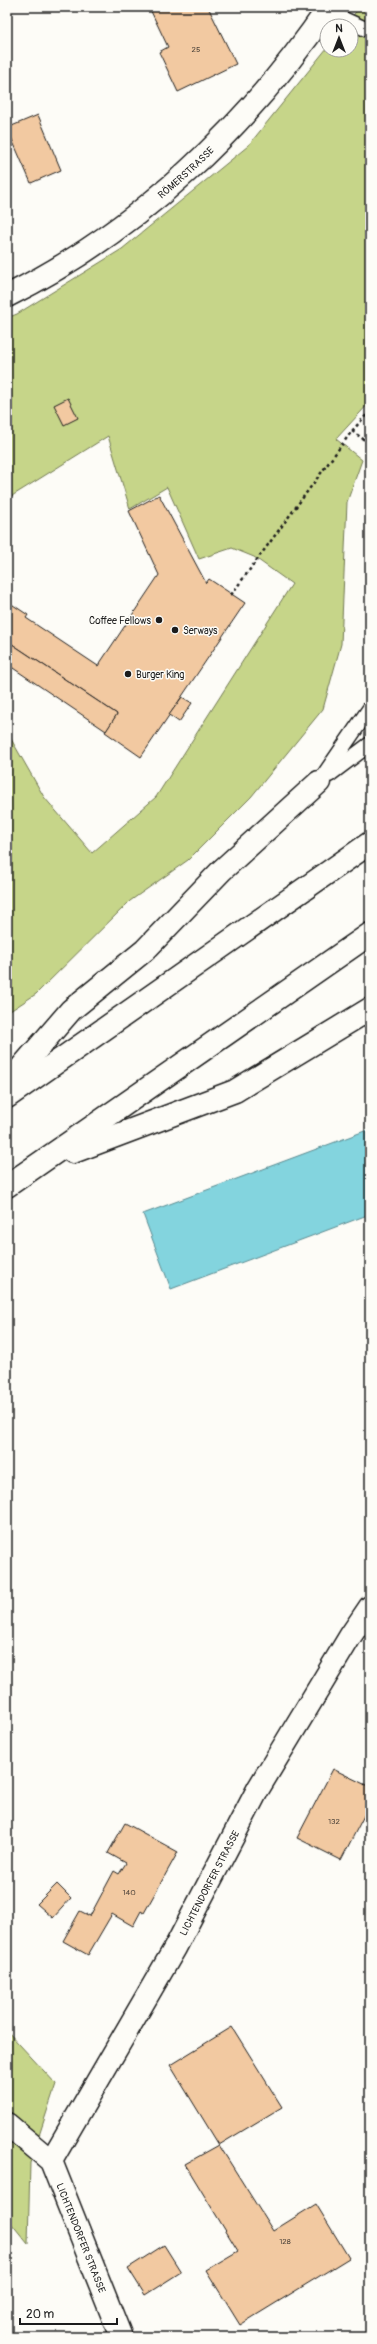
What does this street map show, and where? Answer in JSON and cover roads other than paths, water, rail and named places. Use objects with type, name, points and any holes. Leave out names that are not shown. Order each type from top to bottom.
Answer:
[{"type":"main road","name":"RÖMERSTRASSE","points":[[7,296],[34,283],[107,237],[174,183],[230,131],[278,75],[327,9]]},
{"type":"main road","points":[[7,1084],[71,1010],[144,950],[221,871],[319,782]]},
{"type":"main road","points":[[7,1097],[370,843]]},
{"type":"main road","points":[[7,1186],[42,1164],[370,934]]},
{"type":"main road","points":[[42,1164],[235,1091],[370,1009]]},
{"type":"main road","name":"LICHTENDORFER STRASSE","points":[[51,2161],[176,1948],[258,1789],[351,1635],[370,1607]]},
{"type":"main road","name":"LICHTENDORFER STRASSE","points":[[7,2124],[51,2161],[122,2337]]},
{"type":"lane","points":[[327,9],[370,31]]},
{"type":"lane","points":[[319,782],[370,708]]},
{"type":"lane","points":[[319,782],[370,744]]},
{"type":"water","points":[[370,1129],[370,1214],[171,1289],[143,1214]]},
{"type":"place","name":"Coffee Fellows","points":[[159,620]]},
{"type":"place","name":"Serways","points":[[175,630]]},
{"type":"place","name":"Burger King","points":[[128,674]]}]
